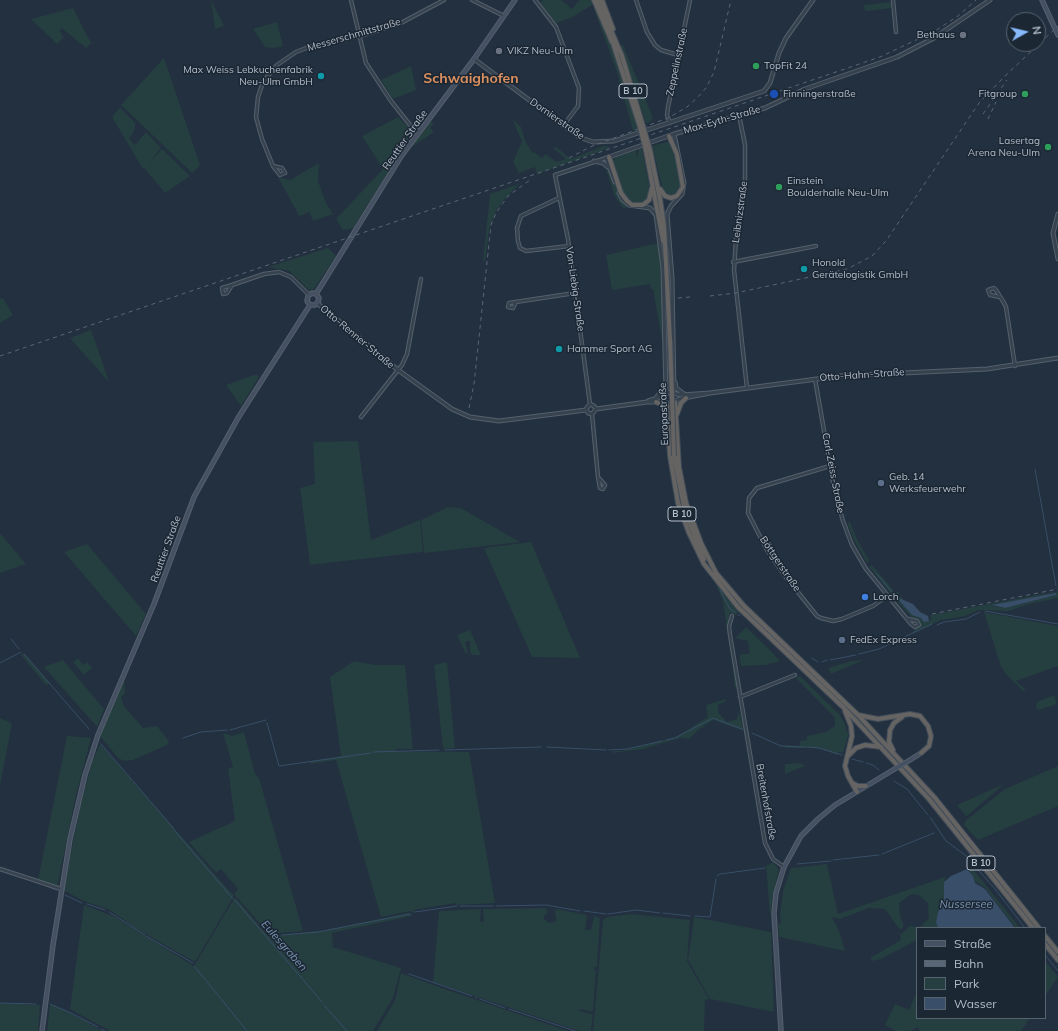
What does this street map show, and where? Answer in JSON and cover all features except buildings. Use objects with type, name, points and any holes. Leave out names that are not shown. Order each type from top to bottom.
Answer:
[{"type":"highway","points":[[594,0],[615,48]]},
{"type":"highway","name":"Europastraße","points":[[598,0],[622,56],[641,127]]},
{"type":"highway","points":[[602,0],[622,56]]},
{"type":"highway","name":"Europastraße","points":[[607,22],[641,127],[658,186],[662,210],[667,274],[674,456],[684,507],[700,549],[714,574]]},
{"type":"highway","points":[[658,186],[665,196],[671,198],[677,196],[683,187],[672,135]]},
{"type":"highway","name":"Europastraße","points":[[648,150],[667,274]]},
{"type":"highway","points":[[607,157],[621,193],[630,203],[639,206],[646,203],[651,197],[653,183]]},
{"type":"highway","points":[[657,207],[659,230]]},
{"type":"highway","name":"B 10","points":[[662,210],[667,230]]},
{"type":"highway","points":[[676,418],[679,407],[686,396]]},
{"type":"highway","name":"B 10","points":[[655,401],[662,404],[666,408],[668,420]]},
{"type":"highway","points":[[676,402],[679,467],[686,503],[714,574]]},
{"type":"highway","name":"B 10","points":[[666,403],[672,468],[678,503],[696,549],[748,617],[843,707],[939,810],[1032,927]]},
{"type":"highway","name":"B 10","points":[[714,574],[744,606],[858,715],[897,756],[943,807],[1038,927]]},
{"type":"highway","points":[[843,707],[852,731],[851,744],[846,758],[846,772],[857,792]]},
{"type":"highway","points":[[897,756],[889,742],[890,730],[894,722],[905,714]]},
{"type":"highway","points":[[858,715],[878,719],[905,714],[920,716],[928,726],[930,741],[926,750],[921,753]]},
{"type":"highway","points":[[846,758],[856,748],[865,745],[872,745],[882,748]]},
{"type":"highway","points":[[851,782],[858,786],[866,786]]},
{"type":"highway","points":[[1046,937],[1058,952]]},
{"type":"highway","points":[[1046,945],[1058,960]]},
{"type":"main road","name":"Reuttier Straße","points":[[316,294],[418,131],[474,59],[515,0]]},
{"type":"main road","points":[[1042,0],[1058,35]]},
{"type":"main road","points":[[312,293],[316,294],[319,298],[317,303],[310,304],[307,300],[308,295],[312,293]]},
{"type":"main road","name":"Reuttier Straße","points":[[42,1031],[61,889],[75,816],[85,775],[103,722],[148,619],[194,497],[234,425],[310,304]]},
{"type":"main road","points":[[781,1031],[774,913],[776,893],[784,867],[791,852],[802,836],[818,819],[835,805],[921,753]]},
{"type":"street","points":[[351,0],[356,15],[366,63],[410,125],[418,131]]},
{"type":"street","name":"Messerschmittstraße","points":[[273,166],[282,168],[285,173],[280,175],[273,166],[262,139],[256,117],[258,97],[265,78],[277,65],[296,52],[315,46],[360,36],[410,19],[444,0]]},
{"type":"street","points":[[472,0],[504,16]]},
{"type":"street","points":[[535,0],[556,27],[579,88],[578,106],[563,126]]},
{"type":"street","points":[[636,0],[649,36],[654,45],[664,51],[678,55]]},
{"type":"street","name":"Zeppelinstraße","points":[[670,123],[667,112],[690,0]]},
{"type":"street","name":"Dornierstraße","points":[[474,59],[563,126],[582,138],[602,142],[619,140],[764,91],[770,83],[779,53],[786,38],[813,0]]},
{"type":"street","points":[[893,0],[896,32]]},
{"type":"street","name":"Max-Eyth-Straße","points":[[556,175],[672,135],[774,104],[805,88],[897,57],[939,36],[990,0]]},
{"type":"street","name":"Leibnizstraße","points":[[739,115],[745,145],[745,183],[734,262],[735,286],[747,388]]},
{"type":"street","name":"Europastraße","points":[[672,135],[684,187],[682,194],[668,209],[667,230],[672,278],[675,394]]},
{"type":"street","points":[[607,157],[610,168]]},
{"type":"street","points":[[594,162],[603,163],[610,168]]},
{"type":"street","name":"Europastraße","points":[[610,168],[622,199],[632,206],[653,210],[659,230],[663,268],[667,378],[665,394]]},
{"type":"street","name":"Von-Liebig-Straße","points":[[556,175],[569,246],[590,404]]},
{"type":"street","points":[[559,198],[521,216],[517,228],[518,241],[520,248],[526,251],[569,246]]},
{"type":"street","points":[[1058,214],[1053,233],[1058,259]]},
{"type":"street","points":[[734,262],[816,246]]},
{"type":"street","points":[[232,285],[264,274],[279,272],[291,277],[308,295]]},
{"type":"street","points":[[398,370],[410,347],[421,279]]},
{"type":"street","points":[[1000,297],[990,295],[988,290],[994,288],[1000,297],[1006,307],[1015,366]]},
{"type":"street","points":[[516,302],[575,293]]},
{"type":"street","name":"Otto-Renner-Straße","points":[[317,303],[398,370],[452,409],[476,419],[498,421],[586,410]]},
{"type":"street","name":"Otto-Hahn-Straße","points":[[675,394],[686,396],[865,374],[969,370],[1015,366],[1058,358]]},
{"type":"street","name":"Otto-Renner-Straße","points":[[362,417],[398,370]]},
{"type":"street","points":[[655,401],[664,388],[667,378]]},
{"type":"street","points":[[675,378],[676,388],[686,396]]},
{"type":"street","name":"Carl-Zeiss-Straße","points":[[815,379],[839,510],[852,545],[866,569],[887,596],[908,619]]},
{"type":"street","points":[[598,477],[592,414],[596,409],[647,402],[655,401],[671,404],[676,402],[675,394],[671,392],[665,394],[655,401]]},
{"type":"street","points":[[665,394],[666,403]]},
{"type":"street","name":"Otto-Hahn-Straße","points":[[676,402],[686,396]]},
{"type":"street","points":[[592,414],[586,410],[586,406],[590,404],[596,409]]},
{"type":"street","name":"Böttgerstraße","points":[[830,466],[757,488],[748,498],[748,513],[767,550],[784,575],[817,616],[833,621],[842,619],[873,606],[887,596]]},
{"type":"street","name":"Breitenhofstraße","points":[[732,616],[729,630],[767,849],[773,859],[784,867]]},
{"type":"street","points":[[740,696],[795,675]]},
{"type":"street","points":[[0,869],[61,889]]},
{"type":"green space","points":[[211,0],[224,26],[215,29]]},
{"type":"green space","points":[[543,0],[561,0],[572,9],[579,0],[592,0],[594,4],[571,18],[556,23],[540,3]]},
{"type":"green space","points":[[891,2],[892,8],[865,11],[864,5]]},
{"type":"green space","points":[[73,8],[91,43],[86,48],[62,28],[59,31],[64,37],[57,44],[31,19]]},
{"type":"green space","points":[[597,8],[623,75],[639,129],[633,131],[617,72],[594,9]]},
{"type":"green space","points":[[277,22],[283,46],[273,48],[265,47],[253,29]]},
{"type":"green space","points":[[623,45],[653,118],[650,122],[646,123],[620,46]]},
{"type":"green space","points":[[164,58],[200,165],[192,173],[121,105]]},
{"type":"green space","points":[[411,66],[416,90],[393,99],[381,80]]},
{"type":"green space","points":[[120,107],[135,123],[135,129],[129,139],[135,145],[146,132],[161,148],[147,165],[162,149],[190,176],[165,193],[144,168],[143,169],[112,117]]},
{"type":"green space","points":[[398,117],[413,132],[353,228],[343,230],[336,219],[383,169],[362,136]]},
{"type":"green space","points":[[512,119],[521,127],[526,143],[533,153],[542,158],[546,154],[556,162],[566,159],[553,148],[555,146],[571,159],[603,146],[612,147],[537,174],[535,167],[519,173],[513,162],[522,141]]},
{"type":"green space","points":[[430,121],[434,123],[430,128],[434,132],[410,148]]},
{"type":"green space","points":[[670,141],[679,172],[681,188],[677,195],[670,196],[663,189],[652,146]]},
{"type":"green space","points":[[642,148],[650,191],[649,198],[644,203],[634,204],[624,197],[612,161],[616,157],[636,150],[637,158],[639,149]]},
{"type":"green space","points":[[319,163],[318,181],[326,203],[333,214],[313,221],[309,212],[299,216],[278,177],[290,180]]},
{"type":"green space","points":[[605,166],[611,174],[621,200],[627,206],[624,209],[615,197]]},
{"type":"green space","points":[[519,184],[503,201],[495,213],[489,230],[485,261],[483,261],[490,194]]},
{"type":"green space","points":[[658,243],[663,282],[663,346],[653,289],[651,289],[650,284],[612,290],[606,255]]},
{"type":"green space","points":[[328,248],[336,256],[314,289],[309,290],[290,271],[268,267]]},
{"type":"green space","points":[[3,298],[13,315],[0,323],[0,299]]},
{"type":"green space","points":[[91,330],[101,358],[109,382],[70,338]]},
{"type":"green space","points":[[257,374],[259,377],[241,406],[226,385]]},
{"type":"green space","points":[[358,441],[371,540],[420,520],[423,552],[310,565],[300,488],[315,484],[313,442]]},
{"type":"green space","points":[[448,507],[461,508],[520,542],[424,553],[421,520]]},
{"type":"green space","points":[[677,508],[710,575],[691,543]]},
{"type":"green space","points":[[850,522],[858,541],[869,560],[867,563],[855,542],[847,523]]},
{"type":"green space","points":[[0,533],[26,564],[0,573]]},
{"type":"green space","points":[[531,542],[580,658],[532,657],[484,548]]},
{"type":"green space","points":[[87,544],[146,614],[136,636],[64,552]]},
{"type":"green space","points":[[872,565],[895,592],[899,592],[899,596],[903,598],[903,600],[897,598],[911,614],[921,618],[924,622],[931,620],[931,615],[1058,591],[1058,598],[1033,603],[1008,611],[978,610],[965,616],[941,620],[913,633],[914,629],[921,626],[920,621],[911,617],[869,567]],"holes":[[[1056,593],[1056,595],[1005,608],[992,606]]]},
{"type":"green space","points":[[710,575],[738,612],[736,615],[730,613],[727,625],[738,690],[734,686],[723,601]]},
{"type":"green space","points":[[984,612],[1058,626],[1058,666],[1016,681],[1026,690],[1023,691],[1001,667]]},
{"type":"green space","points":[[746,627],[780,661],[766,665],[741,666],[739,655],[750,653],[748,641],[735,638]]},
{"type":"green space","points":[[470,630],[481,655],[472,655],[470,652],[470,641],[465,642],[468,652],[466,654],[457,635]]},
{"type":"green space","points":[[24,653],[50,683],[46,685],[21,655]]},
{"type":"green space","points":[[78,658],[83,665],[87,662],[92,668],[84,675],[73,662]]},
{"type":"green space","points":[[63,660],[104,709],[97,727],[44,667]]},
{"type":"green space","points":[[864,660],[831,674],[828,668],[851,661]]},
{"type":"green space","points":[[354,661],[375,665],[405,665],[413,749],[396,749],[396,751],[469,752],[495,903],[456,905],[455,903],[414,910],[415,913],[410,911],[381,917],[336,760],[310,764],[310,761],[341,756],[330,677]]},
{"type":"green space","points":[[447,662],[455,748],[443,749],[434,665]]},
{"type":"green space","points":[[800,676],[839,714],[845,724],[847,732],[849,732],[843,753],[839,752],[837,755],[819,748],[785,748],[785,745],[800,746],[800,741],[807,740],[807,736],[826,732],[835,726],[835,718],[796,678]]},
{"type":"green space","points":[[124,678],[125,693],[121,697],[124,706],[143,728],[157,726],[169,741],[167,745],[133,760],[126,761],[119,759],[100,736]]},
{"type":"green space","points":[[1054,695],[1057,704],[1039,710],[1036,708],[1037,702]]},
{"type":"green space","points":[[726,699],[726,701],[718,705],[718,712],[727,722],[737,719],[739,711],[744,731],[713,720],[697,731],[689,739],[680,738],[643,749],[613,753],[613,751],[622,751],[676,737],[708,717],[706,705]]},
{"type":"green space","points":[[0,718],[12,723],[0,786]]},
{"type":"green space","points":[[244,732],[255,774],[259,778],[303,931],[269,934],[234,894],[238,889],[221,869],[216,873],[189,842],[235,821],[228,769],[233,767],[223,733],[232,736]]},
{"type":"green space","points":[[67,736],[91,738],[76,795],[57,887],[38,880]]},
{"type":"green space","points":[[100,744],[234,896],[195,962],[135,928],[110,910],[84,901],[63,890],[80,808],[92,762]]},
{"type":"green space","points":[[800,763],[805,766],[785,774],[785,764]]},
{"type":"green space","points":[[1058,766],[1058,806],[978,840],[964,825],[965,821],[1005,789]]},
{"type":"green space","points":[[1004,784],[967,816],[957,805]]},
{"type":"green space","points":[[773,862],[779,870],[770,916],[766,866]]},
{"type":"green space","points":[[827,864],[838,914],[945,877],[944,902],[938,911],[936,922],[938,927],[920,927],[929,918],[928,903],[919,895],[912,894],[899,903],[900,916],[904,926],[900,930],[885,909],[869,908],[840,919],[832,917],[839,931],[845,951],[779,937],[778,925],[781,922],[780,915],[783,891],[791,868]]},
{"type":"green space","points":[[970,866],[1019,927],[1015,927],[985,888],[975,881],[968,868]]},
{"type":"green space","points":[[235,897],[268,936],[326,930],[408,913],[412,914],[412,916],[332,933],[333,947],[401,968],[393,998],[373,1031],[110,1031],[70,1009],[84,905],[115,917],[194,966]]},
{"type":"green space","points":[[546,908],[548,912],[544,916],[544,919],[549,923],[556,921],[556,915],[554,912],[557,909],[587,915],[585,930],[591,930],[594,916],[600,918],[597,967],[594,967],[594,970],[596,970],[593,1012],[580,1009],[579,1011],[593,1014],[591,1031],[579,1031],[433,982],[439,911],[481,909],[480,921],[484,922],[483,909]]},
{"type":"green space","points":[[631,914],[690,920],[687,961],[709,999],[705,1000],[704,1031],[593,1031],[603,920],[607,917]]},
{"type":"green space","points":[[694,917],[771,932],[774,1012],[710,999],[688,960]]},
{"type":"green space","points":[[910,926],[920,927],[916,927],[916,941],[881,959],[872,961],[870,958],[901,940],[900,935]]},
{"type":"green space","points":[[1046,962],[1058,977],[1046,995]]},
{"type":"green space","points":[[401,973],[568,1031],[377,1031],[395,1000]]},
{"type":"green space","points":[[916,993],[916,1019],[1029,1019],[1021,1031],[920,1031],[918,1027],[910,1031],[896,1031],[885,1025],[895,1004],[909,1010]]},
{"type":"green space","points":[[0,1003],[40,1005],[38,1031],[0,1031]]},
{"type":"green space","points":[[50,1005],[71,1013],[103,1031],[47,1031]]},
{"type":"water","points":[[1056,593],[1056,595],[1005,608],[992,605]]},
{"type":"water","points":[[896,597],[913,604],[920,612],[928,616],[929,621],[924,622],[921,618],[912,615]]},
{"type":"water","name":"Nussersee","points":[[967,869],[973,876],[975,883],[985,889],[1014,927],[938,927],[936,922],[938,912],[944,902],[944,882],[951,876]]},
{"type":"waterway","points":[[1035,469],[1056,586]]},
{"type":"waterway","points":[[877,574],[896,597]]},
{"type":"waterway","points":[[720,590],[730,609],[735,612]]},
{"type":"waterway","points":[[985,611],[1058,624]]},
{"type":"waterway","points":[[937,625],[944,622],[966,619],[980,612]]},
{"type":"waterway","points":[[859,654],[879,649],[932,624]]},
{"type":"waterway","points":[[11,639],[19,649]]},
{"type":"waterway","points":[[0,663],[21,652]]},
{"type":"waterway","points":[[24,654],[89,729]]},
{"type":"waterway","points":[[830,660],[856,655]]},
{"type":"waterway","points":[[812,658],[818,662]]},
{"type":"waterway","points":[[822,662],[827,660]]},
{"type":"waterway","points":[[666,740],[675,738],[713,718],[742,729]]},
{"type":"waterway","points":[[230,730],[266,720]]},
{"type":"waterway","points":[[267,723],[279,766],[371,753]]},
{"type":"waterway","points":[[183,738],[201,732],[227,730]]},
{"type":"waterway","points":[[752,733],[781,746],[805,747]]},
{"type":"waterway","points":[[609,750],[627,749],[662,741]]},
{"type":"waterway","name":"Eulesgraben","points":[[101,744],[132,780]]},
{"type":"waterway","points":[[445,750],[541,747]]},
{"type":"waterway","points":[[547,747],[606,750]]},
{"type":"waterway","points":[[807,747],[819,748],[842,755]]},
{"type":"waterway","points":[[374,752],[439,750]]},
{"type":"waterway","points":[[852,759],[863,762]]},
{"type":"waterway","points":[[866,763],[873,765],[879,770]]},
{"type":"waterway","name":"Eulesgraben","points":[[133,781],[150,801]]},
{"type":"waterway","points":[[894,781],[907,789],[928,815]]},
{"type":"waterway","name":"Eulesgraben","points":[[151,802],[174,829]]},
{"type":"waterway","points":[[930,817],[946,841],[965,855],[995,889],[1024,927]]},
{"type":"waterway","name":"Eulesgraben","points":[[175,831],[233,899]]},
{"type":"waterway","points":[[882,854],[934,833]]},
{"type":"waterway","points":[[833,860],[879,855]]},
{"type":"waterway","points":[[797,864],[831,861]]},
{"type":"waterway","points":[[717,876],[720,874],[765,868]]},
{"type":"waterway","points":[[0,871],[22,878]]},
{"type":"waterway","points":[[695,916],[710,917],[716,879]]},
{"type":"waterway","points":[[37,882],[56,890]]},
{"type":"waterway","points":[[65,895],[82,903]]},
{"type":"waterway","name":"Eulesgraben","points":[[235,900],[322,1002]]},
{"type":"waterway","points":[[87,904],[105,910]]},
{"type":"waterway","points":[[496,906],[546,905],[580,911]]},
{"type":"waterway","points":[[415,912],[457,906]]},
{"type":"waterway","points":[[460,906],[493,906]]},
{"type":"waterway","points":[[608,914],[636,910],[660,913]]},
{"type":"waterway","points":[[584,911],[606,914]]},
{"type":"waterway","points":[[109,912],[145,935]]},
{"type":"waterway","points":[[663,913],[690,916]]},
{"type":"waterway","points":[[282,935],[318,932],[410,914]]},
{"type":"waterway","points":[[146,936],[193,963]]},
{"type":"waterway","points":[[1046,956],[1058,971]]},
{"type":"waterway","points":[[195,967],[247,1031]]},
{"type":"waterway","points":[[409,974],[472,996]]},
{"type":"waterway","points":[[480,999],[505,1008]]},
{"type":"waterway","points":[[0,1003],[36,1004]]},
{"type":"waterway","points":[[50,1004],[98,1027]]},
{"type":"waterway","name":"Eulesgraben","points":[[324,1005],[347,1031]]},
{"type":"waterway","points":[[509,1009],[575,1031]]},
{"type":"waterway","points":[[101,1029],[105,1031]]},
{"type":"railway","points":[[569,158],[590,147],[668,118],[687,107],[697,98],[706,88],[714,72],[731,0]]},
{"type":"railway","points":[[0,356],[880,57],[935,31],[958,16],[976,0]]},
{"type":"railway","points":[[710,296],[736,293],[847,269],[872,256],[886,241],[979,103],[1058,26]]},
{"type":"railway","points":[[983,114],[1007,80]]},
{"type":"railway","points":[[988,119],[996,102]]},
{"type":"railway","points":[[469,408],[474,384],[491,225],[496,213],[508,196],[530,180]]},
{"type":"railway","points":[[678,298],[690,297]]},
{"type":"railway","points":[[932,614],[1058,589]]},
{"type":"place","name":"Bethaus","points":[[963,35]]},
{"type":"place","name":"VIKZ Neu-Ulm","points":[[499,51]]},
{"type":"place","name":"TopFit 24","points":[[756,66]]},
{"type":"place","name":"Max Weiss Lebkuchenfabrik Neu-Ulm GmbH","points":[[321,76]]},
{"type":"place","name":"Finningerstraße","points":[[774,94]]},
{"type":"place","name":"Fitgroup","points":[[1025,94]]},
{"type":"place","name":"Lasertag Arena Neu-Ulm","points":[[1048,147]]},
{"type":"place","name":"Einstein Boulderhalle Neu-Ulm","points":[[779,187]]},
{"type":"place","name":"Honold Gerätelogistik GmbH","points":[[804,269]]},
{"type":"place","name":"Hammer Sport AG","points":[[559,349]]},
{"type":"place","name":"Geb. 14 Werksfeuerwehr","points":[[881,483]]},
{"type":"place","name":"Lorch","points":[[865,597]]},
{"type":"place","name":"FedEx Express","points":[[842,640]]},
{"type":"district","name":"Schwaighofen","points":[[471,79]]}]
